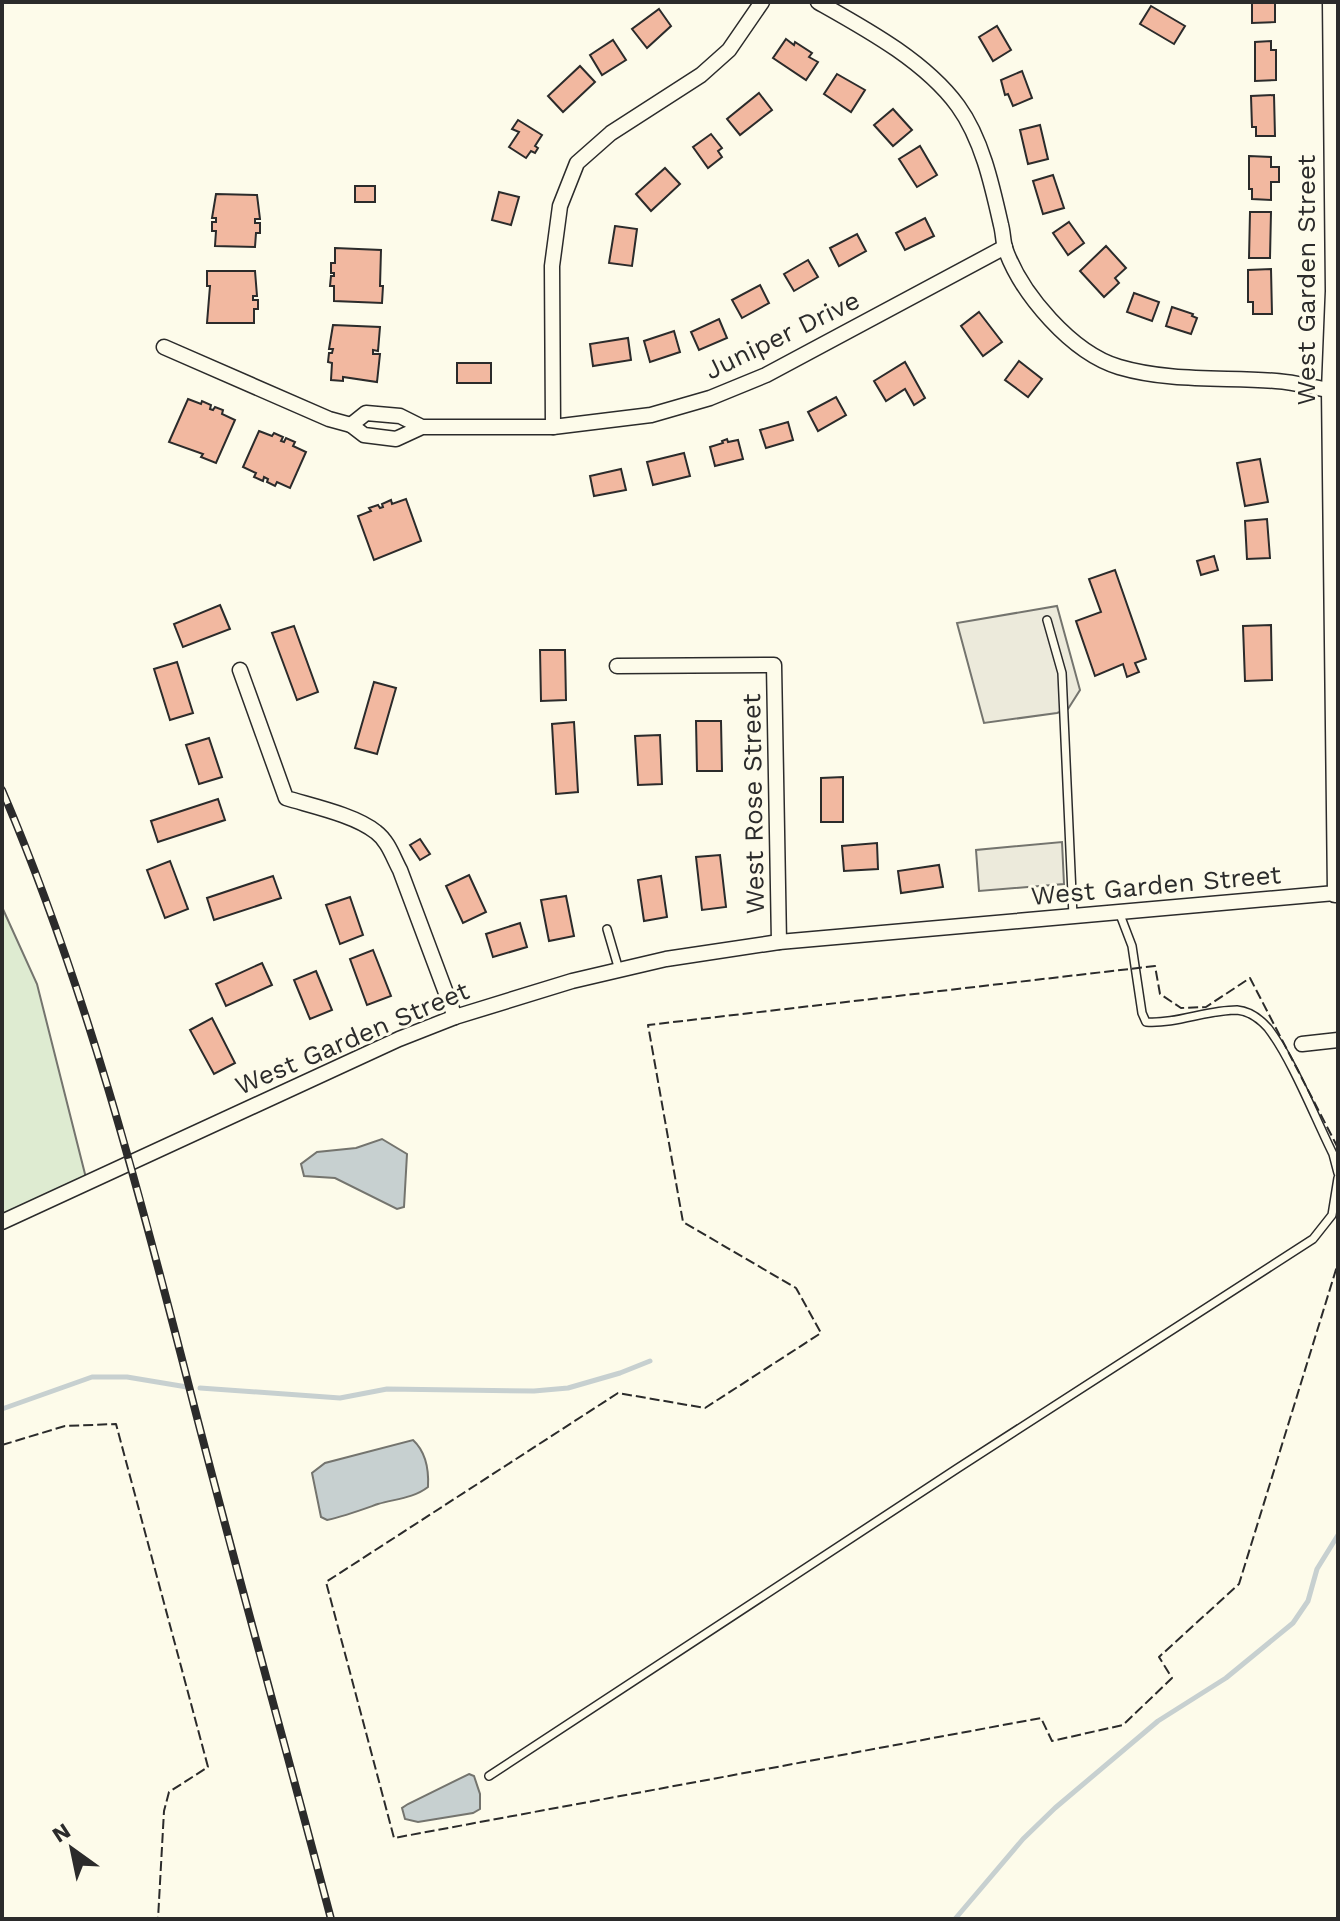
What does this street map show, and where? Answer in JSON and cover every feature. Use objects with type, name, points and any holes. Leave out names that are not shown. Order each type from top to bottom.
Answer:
[{"type":"street","points":[[553,427],[552,266],[560,206],[577,163],[611,133],[701,75],[729,50],[762,2]]},
{"type":"street","points":[[818,2],[873,33],[943,87],[959,106],[982,154],[1005,247],[1031,293],[1074,344],[1119,367],[1179,377],[1279,381],[1329,390]]},
{"type":"street","name":"West Garden Street","points":[[2,1222],[347,1062],[455,1017],[619,970],[666,959],[779,942],[1337,893],[1329,390],[1335,291],[1330,2]]},
{"type":"street","name":"Juniper Drive","points":[[164,347],[329,419],[351,425],[364,435],[396,439],[422,427],[553,427],[651,415],[710,398],[766,375],[1005,247]]},
{"type":"street","name":"Juniper Drive","points":[[351,425],[366,413],[400,416],[422,427]]},
{"type":"street","name":"West Rose Street","points":[[617,666],[774,665],[779,942]]},
{"type":"street","points":[[240,670],[286,798],[363,825],[376,832],[388,847],[400,870],[455,1017]]},
{"type":"street","points":[[1302,1044],[1338,1040]]},
{"type":"lane","points":[[1047,620],[1062,673],[1073,916]]},
{"type":"lane","points":[[489,1776],[944,1476],[1313,1239],[1332,1215],[1338,1176],[1333,1154],[1267,1027],[1252,1014],[1241,1010],[1165,1024],[1146,1022],[1132,946],[1119,912]]},
{"type":"lane","points":[[607,929],[619,970]]},
{"type":"green space","points":[[2,907],[37,984],[86,1178],[2,1215]]},
{"type":"shaded area","points":[[1057,606],[1080,690],[1068,709],[1057,713],[984,723],[957,623]]},
{"type":"shaded area","points":[[1062,842],[1064,884],[979,891],[976,850]]},
{"type":"shaded area","points":[[382,1139],[407,1154],[404,1207],[397,1209],[335,1178],[304,1176],[301,1164],[317,1152],[356,1148]]},
{"type":"shaded area","points":[[413,1440],[426,1461],[428,1487],[411,1496],[340,1517],[327,1520],[321,1517],[312,1473],[325,1463]]},
{"type":"shaded area","points":[[469,1774],[474,1776],[480,1794],[480,1809],[473,1813],[418,1822],[405,1819],[402,1808]]},
{"type":"building","points":[[1252,2],[1275,2],[1275,22],[1252,23]]},
{"type":"building","points":[[1151,6],[1185,26],[1174,44],[1140,24]]},
{"type":"building","points":[[659,9],[671,26],[647,48],[632,29]]},
{"type":"building","points":[[997,26],[1011,50],[993,61],[979,37]]},
{"type":"building","points":[[786,39],[812,53],[809,57],[818,62],[806,80],[773,58]]},
{"type":"building","points":[[613,40],[626,60],[602,75],[590,55]]},
{"type":"building","points":[[1271,41],[1271,50],[1276,50],[1276,80],[1255,81],[1255,42]]},
{"type":"building","points":[[580,66],[595,82],[563,112],[548,96]]},
{"type":"building","points":[[1022,71],[1032,98],[1013,106],[1008,94],[1005,95],[1001,80]]},
{"type":"building","points":[[837,74],[865,90],[851,112],[824,94]]},
{"type":"building","points":[[759,93],[772,110],[740,135],[727,119]]},
{"type":"building","points":[[1274,95],[1275,136],[1256,136],[1256,127],[1252,127],[1251,96]]},
{"type":"building","points":[[893,109],[912,130],[893,146],[874,125]]},
{"type":"building","points":[[518,120],[542,135],[535,146],[538,148],[535,153],[531,151],[526,158],[509,147],[519,132],[512,129]]},
{"type":"building","points":[[1040,125],[1048,159],[1028,164],[1020,130]]},
{"type":"building","points":[[711,134],[722,148],[718,151],[722,157],[708,168],[693,147]]},
{"type":"building","points":[[920,146],[937,175],[917,187],[899,159]]},
{"type":"building","points":[[1249,156],[1271,157],[1271,167],[1279,167],[1279,182],[1271,182],[1271,200],[1252,199]]},
{"type":"building","points":[[665,168],[680,184],[651,211],[636,194]]},
{"type":"building","points":[[1053,175],[1064,208],[1043,214],[1033,181]]},
{"type":"building","points":[[355,186],[375,186],[375,202],[355,202]]},
{"type":"building","points":[[499,192],[519,197],[511,225],[492,220]]},
{"type":"building","points":[[216,194],[257,195],[260,219],[255,219],[255,223],[260,223],[260,233],[256,233],[255,247],[215,246],[216,231],[212,231],[212,222],[216,222],[216,218],[212,218]]},
{"type":"building","points":[[1250,212],[1271,212],[1270,258],[1249,258]]},
{"type":"building","points":[[925,218],[934,236],[905,250],[896,233]]},
{"type":"building","points":[[1069,222],[1084,243],[1068,255],[1053,233]]},
{"type":"building","points":[[615,226],[637,229],[632,266],[609,263]]},
{"type":"building","points":[[857,234],[866,251],[839,266],[830,248]]},
{"type":"building","points":[[1106,246],[1126,268],[1115,278],[1119,283],[1104,297],[1080,271]]},
{"type":"building","points":[[335,248],[381,250],[382,303],[334,301],[334,286],[330,286],[331,276],[334,276],[331,263],[335,263]]},
{"type":"building","points":[[808,260],[818,277],[794,291],[784,274]]},
{"type":"building","points":[[1271,269],[1272,314],[1253,314],[1253,302],[1248,302],[1248,270]]},
{"type":"building","points":[[207,271],[255,271],[257,296],[253,296],[253,300],[258,300],[258,309],[254,309],[254,323],[207,323],[210,286],[207,286]]},
{"type":"building","points":[[760,285],[769,303],[742,318],[732,300]]},
{"type":"building","points":[[1134,293],[1159,302],[1152,321],[1127,312]]},
{"type":"building","points":[[1172,307],[1197,318],[1191,334],[1166,326]]},
{"type":"building","points":[[979,312],[1002,342],[983,356],[961,326]]},
{"type":"building","points":[[719,319],[727,338],[699,350],[691,332]]},
{"type":"building","points":[[333,325],[380,327],[378,351],[373,350],[373,354],[380,354],[377,382],[343,377],[343,381],[331,380],[332,363],[328,362],[333,349],[329,349]]},
{"type":"building","points":[[674,331],[680,352],[650,362],[644,341]]},
{"type":"building","points":[[628,338],[631,360],[593,366],[590,344]]},
{"type":"building","points":[[1019,361],[1042,379],[1028,397],[1005,380]]},
{"type":"building","points":[[905,362],[925,398],[914,405],[905,389],[886,401],[874,381]]},
{"type":"building","points":[[457,363],[491,363],[491,383],[457,383]]},
{"type":"building","points":[[836,397],[846,415],[818,431],[808,412]]},
{"type":"building","points":[[188,399],[201,404],[202,401],[211,405],[210,409],[213,410],[215,407],[223,410],[222,414],[235,420],[216,463],[201,457],[203,454],[169,442]]},
{"type":"building","points":[[788,422],[793,440],[766,448],[760,430]]},
{"type":"building","points":[[259,431],[272,436],[274,433],[283,437],[281,441],[284,442],[286,438],[295,442],[293,446],[306,452],[290,488],[277,482],[275,486],[264,477],[263,481],[254,477],[256,473],[243,467]]},
{"type":"building","points":[[727,439],[728,442],[738,440],[743,459],[715,466],[710,447]]},
{"type":"building","points":[[684,453],[690,476],[653,485],[647,462]]},
{"type":"building","points":[[1260,459],[1268,502],[1245,506],[1237,463]]},
{"type":"building","points":[[621,469],[626,490],[594,496],[590,476]]},
{"type":"building","points":[[406,499],[421,541],[374,560],[358,516],[371,511],[369,508],[383,507],[382,504],[391,500],[392,504]]},
{"type":"building","points":[[1267,519],[1270,558],[1247,559],[1245,521]]},
{"type":"building","points":[[1214,556],[1218,570],[1201,575],[1197,561]]},
{"type":"building","points":[[1115,570],[1146,659],[1135,663],[1139,672],[1127,677],[1123,664],[1095,676],[1076,621],[1101,612],[1089,579]]},
{"type":"building","points":[[220,605],[230,629],[183,647],[174,624]]},
{"type":"building","points":[[1271,625],[1272,680],[1245,681],[1243,626]]},
{"type":"building","points":[[294,626],[318,692],[297,700],[272,633]]},
{"type":"building","points":[[540,650],[565,650],[566,700],[541,701]]},
{"type":"building","points":[[177,662],[193,713],[170,720],[154,669]]},
{"type":"building","points":[[374,682],[396,688],[377,754],[355,748]]},
{"type":"building","points":[[696,721],[721,721],[722,771],[697,771]]},
{"type":"building","points":[[574,722],[578,792],[556,794],[552,724]]},
{"type":"building","points":[[660,735],[662,784],[638,785],[635,736]]},
{"type":"building","points":[[209,738],[222,777],[199,784],[186,745]]},
{"type":"building","points":[[843,777],[843,822],[821,822],[821,778]]},
{"type":"building","points":[[218,799],[225,820],[158,842],[151,821]]},
{"type":"building","points":[[420,839],[430,854],[420,860],[410,845]]},
{"type":"building","points":[[877,843],[878,869],[844,871],[842,846]]},
{"type":"building","points":[[720,855],[726,907],[702,910],[696,857]]},
{"type":"building","points":[[170,861],[188,909],[165,918],[147,870]]},
{"type":"building","points":[[939,865],[943,887],[901,893],[898,871]]},
{"type":"building","points":[[469,875],[486,912],[463,923],[446,886]]},
{"type":"building","points":[[273,876],[281,898],[214,920],[207,898]]},
{"type":"building","points":[[661,876],[667,917],[644,921],[638,880]]},
{"type":"building","points":[[566,896],[574,936],[549,941],[541,900]]},
{"type":"building","points":[[350,897],[363,935],[340,944],[326,905]]},
{"type":"building","points":[[520,923],[527,947],[493,957],[486,934]]},
{"type":"building","points":[[373,950],[391,996],[367,1005],[350,959]]},
{"type":"building","points":[[262,963],[272,985],[226,1006],[216,984]]},
{"type":"building","points":[[316,971],[332,1010],[310,1019],[294,980]]},
{"type":"building","points":[[212,1018],[235,1063],[214,1074],[190,1030]]},
{"type":"waterway","points":[[200,1388],[340,1398],[387,1389],[534,1391],[568,1388],[650,1361]]},
{"type":"waterway","points":[[2,1409],[92,1377],[127,1377],[187,1387]]},
{"type":"waterway","points":[[955,1919],[1023,1839],[1055,1808],[1158,1721],[1226,1678],[1293,1623],[1308,1601],[1317,1569],[1338,1535]]},
{"type":"railway","points":[[2,790],[59,938],[108,1089],[331,1919]]},
{"type":"fence","points":[[1338,1148],[1250,978],[1206,1007],[1181,1008],[1160,994],[1155,966],[648,1025],[683,1222],[796,1288],[821,1333],[705,1408],[618,1393],[326,1582],[394,1838],[1041,1718],[1052,1741],[1123,1725],[1172,1678],[1159,1657],[1239,1584],[1338,1263]]},
{"type":"fence","points":[[2,1445],[65,1426],[116,1424],[208,1767],[169,1792],[164,1811],[158,1919]]}]
